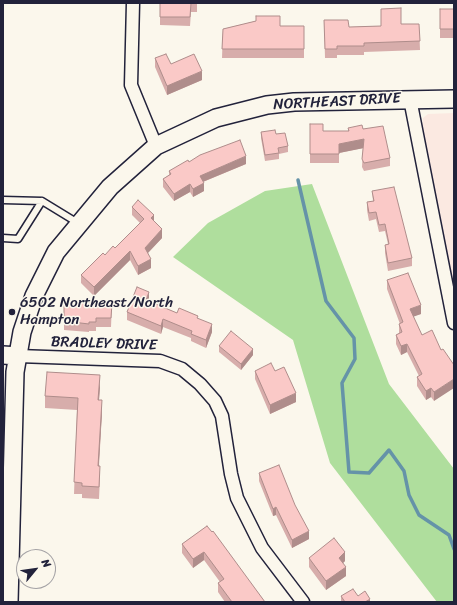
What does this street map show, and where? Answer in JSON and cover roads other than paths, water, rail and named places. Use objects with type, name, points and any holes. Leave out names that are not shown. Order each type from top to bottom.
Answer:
[{"type":"street","points":[[133,3],[131,85],[156,146]]},
{"type":"street","points":[[410,99],[454,323]]},
{"type":"street","name":"NORTHEAST DRIVE","points":[[9,602],[16,372],[10,356],[22,332],[34,296],[56,252],[110,187],[156,146],[216,118],[267,105],[294,102],[454,99]]},
{"type":"street","name":"BRADLEY DRIVE","points":[[10,356],[160,361],[182,369],[200,384],[214,401],[222,416],[231,474],[237,498],[262,548],[302,602]]},
{"type":"lane","points":[[3,200],[42,201],[79,223]]},
{"type":"lane","points":[[3,238],[18,239],[42,201]]},
{"type":"waterway","points":[[298,180],[326,301],[354,338],[355,359],[342,383],[349,472],[369,473],[389,450],[404,471],[409,495],[419,515],[449,535],[454,549]]},
{"type":"place","name":"6502 Northeast/North Hampton","points":[[12,312]]}]
